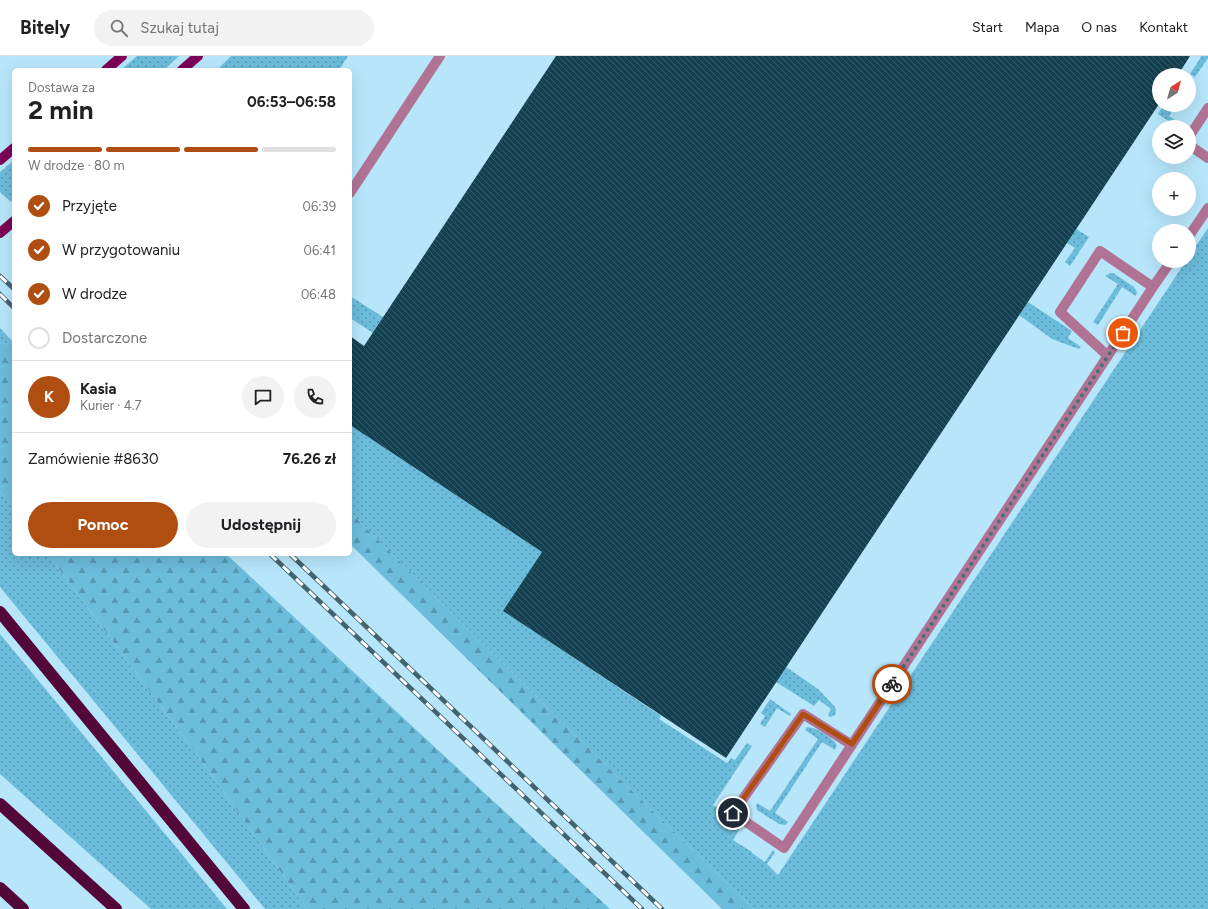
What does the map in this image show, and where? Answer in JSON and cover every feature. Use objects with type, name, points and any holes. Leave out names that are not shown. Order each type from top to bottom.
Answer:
[{"type":"highway","points":[[0,612],[244,909]]},
{"type":"highway","points":[[0,804],[116,909]]},
{"type":"highway","points":[[0,888],[23,909]]},
{"type":"main road","points":[[108,68],[122,56]]},
{"type":"main road","points":[[184,68],[198,56]]},
{"type":"main road","points":[[0,160],[12,150]]},
{"type":"main road","points":[[0,233],[12,223]]},
{"type":"lane","points":[[352,190],[440,56]]},
{"type":"lane","points":[[1196,126],[1208,108]]},
{"type":"lane","points":[[1196,150],[1208,158]]},
{"type":"lane","points":[[1196,226],[1208,208]]},
{"type":"lane","points":[[1108,356],[1060,312],[1100,251],[1153,287]]},
{"type":"lane","points":[[852,744],[803,714],[733,813],[784,848],[1167,268]]},
{"type":"green space","points":[[137,56],[179,56],[166,68],[123,68]]},
{"type":"green space","points":[[231,56],[348,56],[340,68],[219,68]]},
{"type":"green space","points":[[1200,56],[1208,56],[1208,58],[1196,76],[1196,68],[1194,68],[1201,57]]},
{"type":"green space","points":[[1159,112],[1172,112],[1169,116],[1175,120],[1167,120],[1158,114]]},
{"type":"green space","points":[[12,162],[11,202],[0,192],[0,172]]},
{"type":"green space","points":[[1208,228],[1208,909],[754,909],[627,786],[352,514],[352,426],[542,552],[504,611],[661,716],[659,719],[727,763],[731,758],[735,760],[747,743],[752,746],[713,805],[726,813],[725,815],[741,827],[733,840],[765,862],[773,850],[775,852],[767,864],[778,875],[1181,268],[1196,268],[1196,246]]},
{"type":"green space","points":[[1076,229],[1089,237],[1070,266],[1065,262],[1075,248],[1067,243]]},
{"type":"green space","points":[[1113,273],[1134,287],[1137,292],[1136,296],[1122,287],[1098,325],[1093,322],[1118,284],[1105,276]]},
{"type":"green space","points":[[352,297],[383,317],[373,333],[352,319]]},
{"type":"green space","points":[[1028,302],[1072,331],[1068,338],[1081,347],[1079,349],[1052,339],[1019,315]]},
{"type":"green space","points":[[0,328],[12,341],[12,345],[9,346],[0,342]]},
{"type":"green space","points":[[0,342],[9,346],[12,345],[12,506],[0,491]]},
{"type":"green space","points":[[0,491],[12,506],[12,556],[49,556],[203,763],[307,909],[265,909],[0,587]]},
{"type":"green space","points":[[352,514],[627,786],[754,909],[722,909],[352,546]]},
{"type":"green space","points":[[49,556],[228,556],[610,909],[307,909],[203,763]]},
{"type":"green space","points":[[0,634],[227,909],[151,909],[0,774]]},
{"type":"green space","points":[[786,667],[818,689],[835,707],[835,715],[830,717],[828,715],[831,709],[819,700],[814,706],[776,682]]},
{"type":"green space","points":[[770,699],[791,714],[790,716],[777,708],[765,727],[760,724],[765,716],[761,713]]},
{"type":"green space","points":[[807,727],[811,727],[824,733],[837,745],[835,750],[822,742],[775,813],[788,822],[785,825],[779,824],[757,810],[756,806],[757,803],[770,811],[818,739],[805,730]]},
{"type":"building","points":[[556,56],[1190,56],[1182,68],[1152,68],[1152,112],[1154,112],[726,758],[503,611],[542,552],[352,426],[352,337],[364,346]]},
{"type":"railway","points":[[0,276],[12,287]]},
{"type":"railway","points":[[0,294],[12,306]]},
{"type":"railway","points":[[272,556],[642,909]]},
{"type":"railway","points":[[292,556],[662,909]]},
{"type":"way so far","points":[[892,684],[1123,333]]},
{"type":"route","points":[[733,813],[803,714],[852,744],[892,684]]}]
